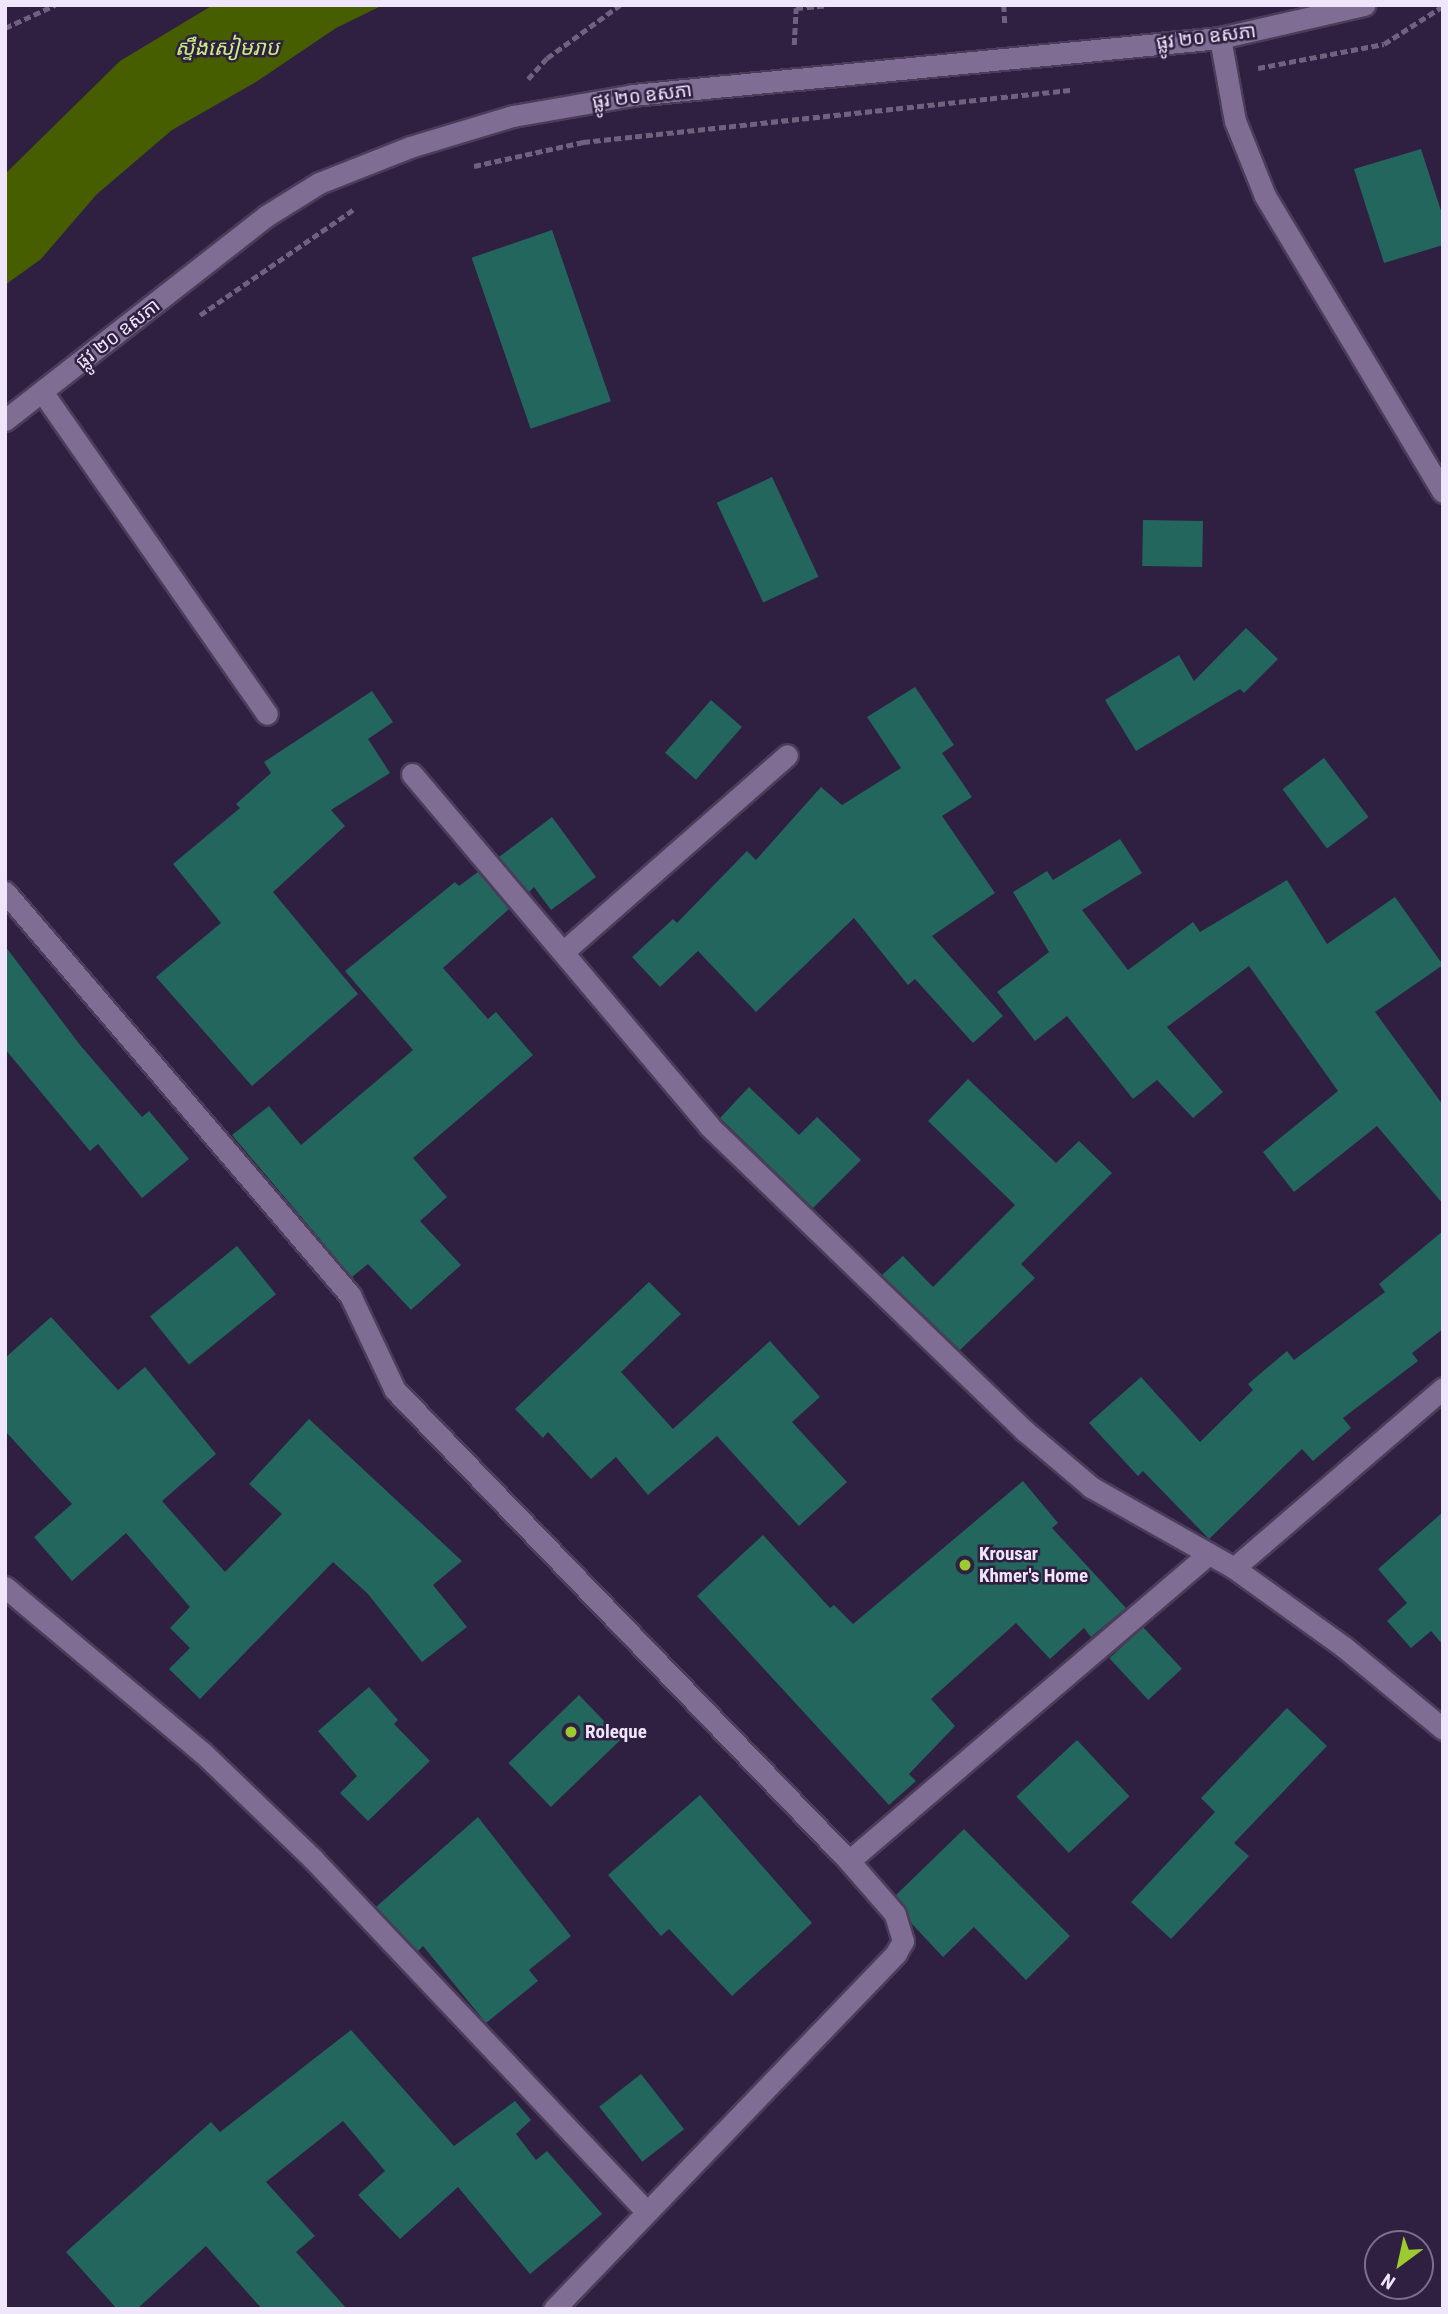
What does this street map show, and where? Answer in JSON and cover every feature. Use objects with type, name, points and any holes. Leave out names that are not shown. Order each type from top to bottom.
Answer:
[{"type":"street","name":"ផ្លូវ ២០ ឧសភា","points":[[5,421],[267,216],[319,183],[410,147],[513,116],[633,95],[1220,38],[1364,5]]},
{"type":"street","points":[[1220,38],[1235,121],[1265,196],[1443,492]]},
{"type":"street","points":[[43,393],[267,714]]},
{"type":"street","points":[[563,952],[787,755]]},
{"type":"street","points":[[412,774],[709,1126],[1025,1431],[1091,1487],[1234,1568],[1344,1647],[1443,1729]]},
{"type":"street","points":[[5,892],[350,1295],[395,1390],[849,1861],[895,1914],[903,1941],[896,1953],[645,2210],[554,2309]]},
{"type":"street","points":[[1234,1568],[1443,1388]]},
{"type":"street","points":[[849,1861],[1209,1554]]},
{"type":"street","points":[[5,1587],[202,1753],[313,1859],[645,2210]]},
{"type":"path","points":[[5,28],[55,5]]},
{"type":"path","points":[[521,87],[547,58],[620,5]]},
{"type":"path","points":[[1226,73],[1384,44],[1443,6]]},
{"type":"path","points":[[470,167],[583,142],[1080,89]]},
{"type":"path","points":[[193,320],[362,203]]},
{"type":"water","name":"ស្ទឹងសៀមរាប","points":[[213,5],[383,5],[336,28],[256,82],[172,130],[96,195],[41,259],[5,285],[5,174],[120,61]]},
{"type":"building","points":[[1421,149],[1443,217],[1443,245],[1384,263],[1354,169]]},
{"type":"building","points":[[552,230],[611,401],[531,429],[472,258]]},
{"type":"building","points":[[772,477],[818,577],[763,602],[717,503]]},
{"type":"building","points":[[1143,520],[1203,521],[1202,567],[1142,566]]},
{"type":"building","points":[[1246,628],[1278,659],[1244,693],[1240,689],[1136,751],[1105,700],[1179,655],[1194,681]]},
{"type":"building","points":[[915,687],[954,745],[942,753],[972,797],[942,816],[995,893],[932,936],[1003,1016],[973,1043],[915,979],[908,985],[854,918],[756,1012],[698,951],[660,987],[632,957],[673,919],[677,923],[747,851],[756,860],[821,787],[842,805],[901,768],[867,717]]},
{"type":"building","points":[[372,691],[393,722],[368,739],[390,773],[331,810],[345,826],[273,892],[358,994],[252,1086],[156,977],[221,923],[173,864],[240,808],[236,804],[271,773],[264,762]]},
{"type":"building","points":[[711,700],[742,727],[696,780],[665,753]]},
{"type":"building","points":[[1324,758],[1369,817],[1327,848],[1282,789]]},
{"type":"building","points":[[552,817],[596,877],[551,910],[534,887],[529,892],[499,857]]},
{"type":"building","points":[[1120,839],[1142,873],[1082,910],[1128,970],[1193,922],[1200,932],[1287,880],[1327,944],[1395,897],[1443,965],[1375,1012],[1443,1105],[1443,1204],[1377,1126],[1294,1192],[1263,1152],[1338,1091],[1249,966],[1167,1027],[1223,1092],[1193,1118],[1157,1080],[1133,1099],[1067,1016],[1035,1041],[997,992],[1049,952],[1013,892],[1047,871],[1053,880]]},
{"type":"building","points":[[478,872],[509,909],[443,968],[488,1019],[496,1012],[533,1055],[413,1158],[447,1197],[420,1221],[461,1265],[411,1310],[368,1264],[352,1277],[232,1135],[269,1106],[301,1145],[413,1050],[345,971],[455,882],[459,886]]},
{"type":"building","points":[[5,946],[80,1045],[142,1117],[149,1111],[189,1159],[142,1198],[98,1144],[90,1151],[5,1049]]},
{"type":"building","points":[[968,1079],[1056,1163],[1079,1141],[1112,1173],[1021,1264],[1035,1278],[960,1350],[882,1275],[903,1256],[933,1287],[1015,1205],[928,1121]]},
{"type":"building","points":[[749,1087],[799,1135],[817,1117],[861,1160],[813,1208],[720,1118]]},
{"type":"building","points":[[1443,1231],[1443,1329],[1412,1353],[1418,1361],[1343,1418],[1351,1428],[1313,1461],[1302,1449],[1209,1539],[1143,1471],[1138,1476],[1089,1423],[1141,1377],[1200,1442],[1253,1390],[1248,1384],[1287,1351],[1294,1360],[1385,1292],[1379,1284]]},
{"type":"building","points":[[237,1246],[276,1294],[189,1365],[150,1316]]},
{"type":"building","points":[[649,1282],[681,1314],[621,1372],[673,1429],[770,1341],[820,1397],[792,1422],[847,1482],[799,1526],[717,1436],[648,1495],[616,1457],[591,1479],[548,1432],[543,1438],[515,1409]]},
{"type":"building","points":[[51,1317],[118,1390],[145,1367],[216,1454],[162,1501],[225,1572],[282,1514],[249,1484],[309,1419],[462,1561],[433,1585],[467,1627],[422,1662],[368,1594],[333,1562],[200,1699],[169,1669],[190,1648],[170,1628],[190,1607],[126,1533],[72,1581],[34,1537],[72,1504],[5,1431],[5,1358]]},
{"type":"building","points":[[1023,1481],[1058,1523],[1052,1528],[1126,1608],[1091,1637],[1084,1628],[1050,1659],[1016,1623],[931,1699],[955,1726],[909,1774],[916,1781],[889,1805],[697,1596],[763,1535],[830,1608],[834,1605],[853,1624]]},
{"type":"building","points":[[1443,1512],[1443,1645],[1431,1631],[1411,1648],[1387,1621],[1407,1603],[1378,1569]]},
{"type":"building","points":[[1143,1627],[1182,1669],[1148,1700],[1109,1658]]},
{"type":"building","points":[[369,1687],[398,1720],[394,1724],[430,1761],[368,1821],[340,1793],[357,1776],[318,1731]]},
{"type":"building","points":[[579,1695],[621,1739],[551,1807],[509,1763]]},
{"type":"building","points":[[1287,1708],[1327,1746],[1234,1843],[1249,1856],[1171,1939],[1131,1902],[1215,1812],[1201,1798]]},
{"type":"building","points":[[1077,1740],[1130,1796],[1069,1853],[1016,1797]]},
{"type":"building","points":[[700,1795],[812,1923],[732,1996],[669,1929],[661,1936],[608,1875]]},
{"type":"building","points":[[478,1817],[571,1936],[529,1970],[538,1981],[486,2023],[423,1946],[418,1951],[376,1907]]},
{"type":"building","points":[[964,1829],[1070,1936],[1026,1980],[974,1927],[943,1957],[912,1924],[896,1895]]},
{"type":"building","points":[[351,2030],[454,2146],[515,2101],[531,2120],[516,2134],[536,2160],[547,2151],[602,2214],[530,2274],[458,2187],[400,2239],[358,2195],[385,2171],[343,2121],[266,2182],[315,2236],[296,2252],[347,2309],[262,2309],[206,2246],[137,2309],[117,2309],[66,2252],[211,2122],[220,2132]]},
{"type":"building","points":[[641,2074],[684,2129],[642,2162],[599,2107]]},
{"type":"place","name":"Krousar Khmer's Home","points":[[965,1565]]},
{"type":"place","name":"Roleque","points":[[571,1732]]}]
